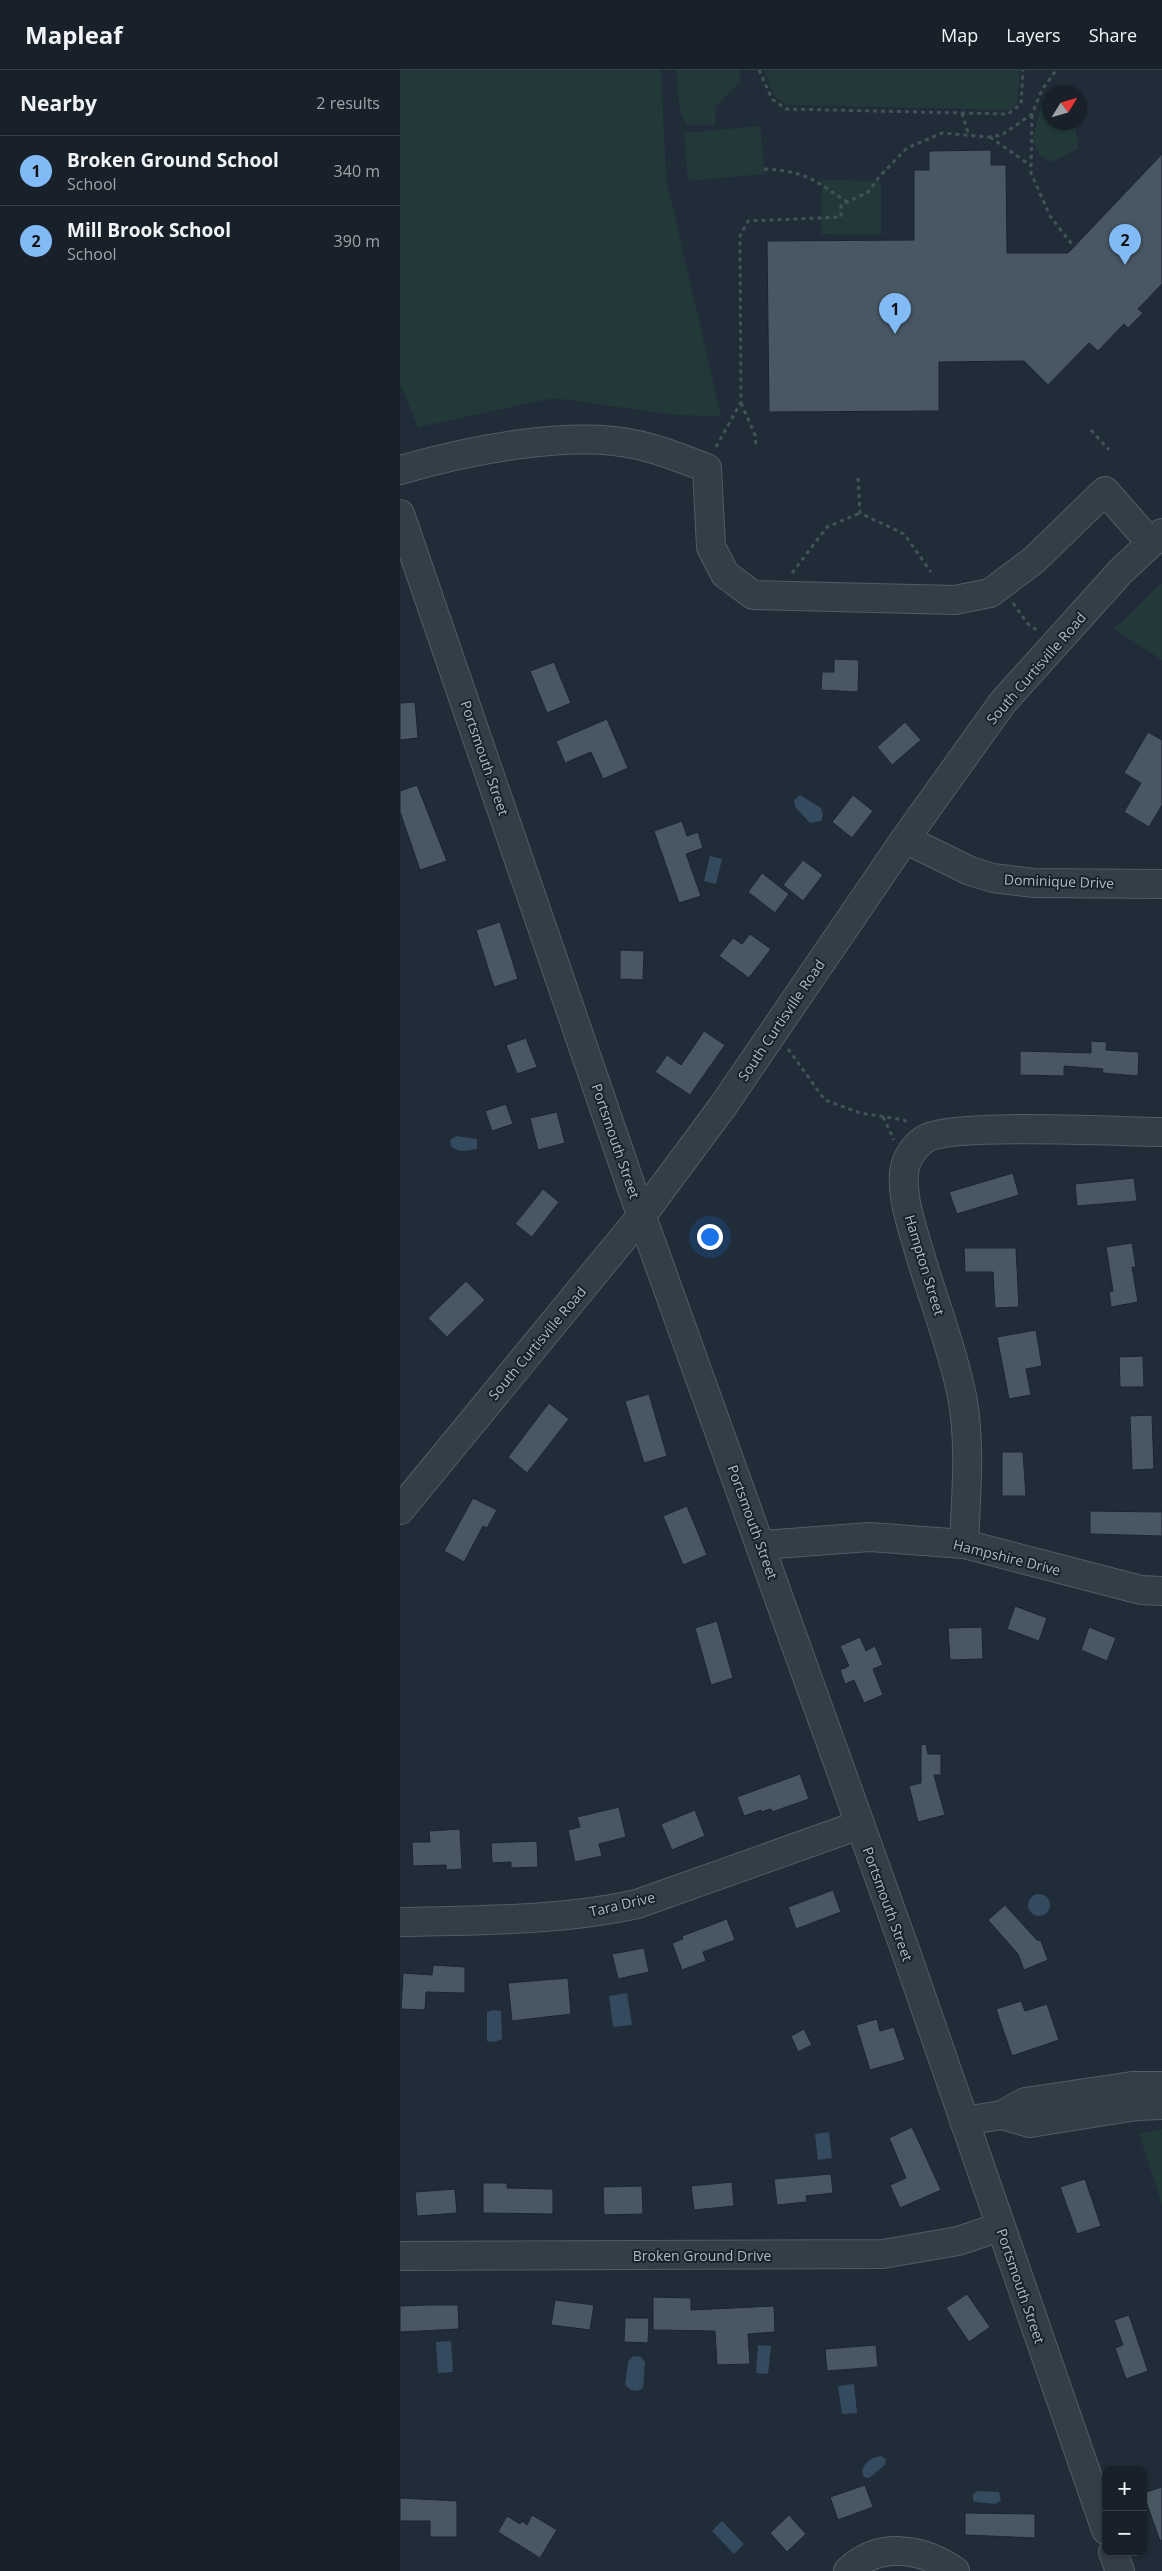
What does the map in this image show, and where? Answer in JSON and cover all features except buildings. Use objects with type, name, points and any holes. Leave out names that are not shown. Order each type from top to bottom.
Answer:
[{"type":"street","points":[[400,470],[508,446],[559,441],[600,440],[637,444],[712,457],[711,547],[725,574],[753,595],[955,600],[990,593],[1034,560],[1105,491],[1156,537]]},
{"type":"street","name":"Portsmouth Street","points":[[400,514],[642,1214],[761,1545],[1102,2519]]},
{"type":"street","name":"South Curtisville Road","points":[[400,1510],[642,1214],[723,1106],[906,839],[1003,702],[1121,571],[1156,537]]},
{"type":"street","name":"Dominique Drive","points":[[906,839],[970,871],[992,878],[1034,883],[1162,884]]},
{"type":"street","points":[[925,1138],[945,1132],[988,1130],[1162,1132]]},
{"type":"street","name":"Hampton Street","points":[[925,1138],[910,1154],[904,1173],[908,1215],[947,1335],[962,1398],[967,1464],[964,1544]]},
{"type":"street","name":"Hampshire Drive","points":[[761,1545],[870,1537],[964,1544],[1114,1584],[1141,1590],[1162,1591]]},
{"type":"street","name":"Tara Drive","points":[[404,1922],[550,1918],[612,1910],[638,1904],[859,1825]]},
{"type":"street","points":[[964,2121],[1002,2114],[1025,2102],[1132,2086],[1162,2086]]},
{"type":"street","points":[[1002,2114],[1030,2123],[1137,2106],[1162,2105]]},
{"type":"street","name":"Broken Ground Drive","points":[[400,2256],[882,2254],[958,2240],[1000,2227]]},
{"type":"street","points":[[848,2571],[867,2558],[883,2552],[900,2550],[917,2552],[933,2557],[955,2571]]},
{"type":"street","points":[[1114,2556],[1120,2571]]},
{"type":"path","points":[[759,70],[772,99],[786,108],[1008,114],[1015,111],[1020,104],[1023,70]]},
{"type":"path","points":[[1056,70],[1042,90],[1032,114],[1030,173],[1050,216],[1074,247]]},
{"type":"path","points":[[962,113],[968,136]]},
{"type":"path","points":[[756,446],[755,435],[741,402],[740,236],[748,221],[840,217],[841,205],[868,192],[878,177],[907,148],[942,133],[990,137],[1002,135],[1032,114]]},
{"type":"path","points":[[990,137],[1030,166]]},
{"type":"path","points":[[764,169],[788,170],[807,175],[848,202]]},
{"type":"path","points":[[712,457],[741,402]]},
{"type":"path","points":[[1091,430],[1108,450]]},
{"type":"path","points":[[858,478],[860,513]]},
{"type":"path","points":[[792,573],[827,527],[860,513],[904,534],[931,572]]},
{"type":"path","points":[[1013,602],[1028,624],[1040,633]]},
{"type":"path","points":[[775,1030],[826,1100],[860,1113],[904,1120],[925,1138]]},
{"type":"green space","points":[[400,70],[661,70],[666,178],[721,416],[674,415],[554,398],[418,427],[400,384]]},
{"type":"green space","points":[[676,70],[739,70],[741,80],[716,107],[715,125],[686,125],[680,111]]},
{"type":"green space","points":[[764,70],[1020,70],[1017,103],[1010,110],[785,105],[774,96]]},
{"type":"green space","points":[[1042,103],[1042,130],[1075,130],[1079,148],[1052,162],[1041,156],[1032,142]]},
{"type":"green space","points":[[760,126],[765,174],[688,181],[684,133]]},
{"type":"green space","points":[[822,180],[881,181],[881,235],[821,234]]},
{"type":"green space","points":[[1162,583],[1162,660],[1114,629]]},
{"type":"green space","points":[[1162,2129],[1162,2205],[1139,2134]]},
{"type":"water","points":[[800,795],[821,808],[823,815],[821,821],[810,823],[795,807],[794,800]]},
{"type":"water","points":[[710,856],[722,859],[716,884],[704,881]]},
{"type":"water","points":[[456,1136],[477,1139],[477,1149],[457,1150],[451,1146],[450,1140]]},
{"type":"water","points":[[1035,1894],[1043,1894],[1050,1901],[1050,1909],[1043,1916],[1035,1916],[1028,1909],[1028,1901]]},
{"type":"water","points":[[627,1993],[632,2025],[613,2027],[609,1996]]},
{"type":"water","points":[[493,2010],[501,2011],[502,2039],[494,2042],[487,2041],[487,2012]]},
{"type":"water","points":[[829,2132],[832,2158],[818,2160],[815,2134]]},
{"type":"water","points":[[451,2341],[453,2372],[438,2373],[436,2342]]},
{"type":"water","points":[[758,2345],[771,2346],[768,2374],[756,2373]]},
{"type":"water","points":[[633,2356],[641,2357],[645,2362],[643,2388],[638,2391],[631,2390],[625,2385],[628,2362]]},
{"type":"water","points":[[854,2384],[857,2413],[842,2414],[838,2386]]},
{"type":"water","points":[[881,2456],[886,2459],[885,2465],[869,2478],[864,2477],[862,2471],[867,2462]]},
{"type":"water","points":[[976,2491],[999,2492],[1001,2500],[996,2504],[973,2501],[973,2495]]},
{"type":"water","points":[[722,2521],[744,2544],[734,2554],[712,2531]]},
{"type":"place","name":"Mill Brook School","points":[[1125,265]]},
{"type":"place","name":"Broken Ground School","points":[[895,334]]}]
